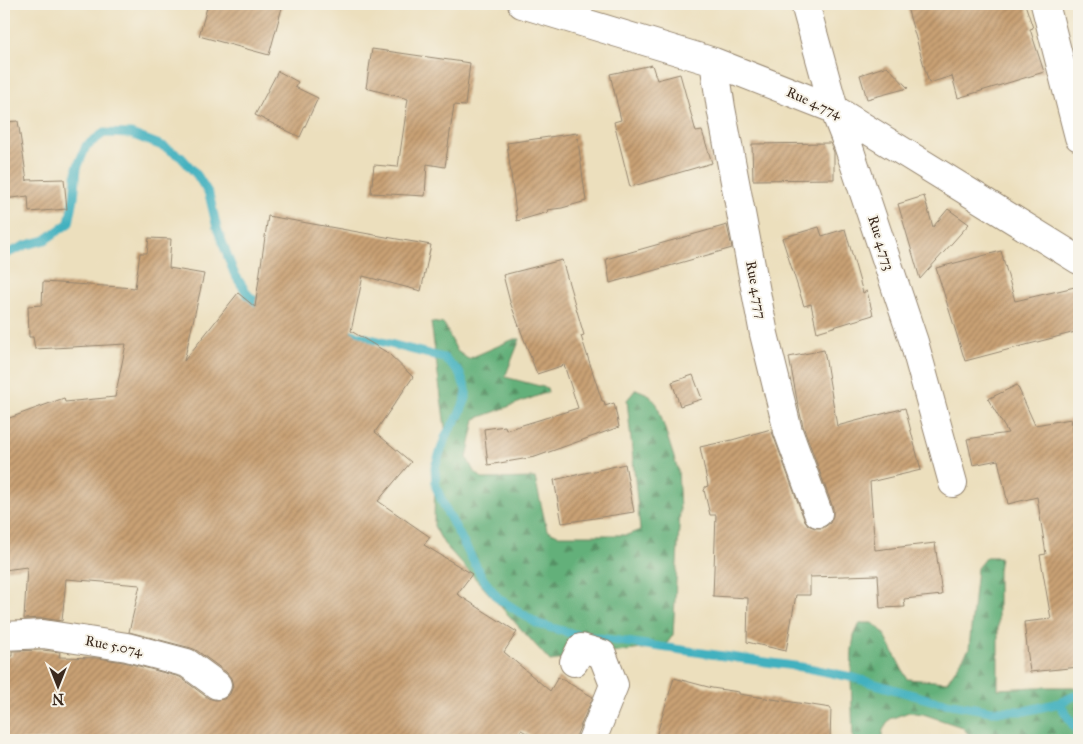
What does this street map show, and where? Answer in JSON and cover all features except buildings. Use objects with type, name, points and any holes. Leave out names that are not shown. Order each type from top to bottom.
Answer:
[{"type":"street","name":"Rue 4.774","points":[[522,4],[714,62],[834,109],[1079,260]]},
{"type":"street","name":"Rue 4.773","points":[[805,4],[834,109],[848,145],[914,342],[953,483]]},
{"type":"street","points":[[1045,4],[1079,137]]},
{"type":"street","name":"Rue 4.777","points":[[714,62],[764,334],[788,431],[818,513]]},
{"type":"street","name":"Rue 5.074","points":[[4,636],[43,634],[127,647],[187,663],[217,685]]},
{"type":"street","points":[[574,662],[581,648],[602,654],[614,685],[592,740]]},
{"type":"green space","points":[[431,322],[444,324],[457,351],[468,359],[514,339],[520,339],[505,377],[547,388],[548,392],[475,419],[467,458],[473,470],[483,479],[535,478],[547,530],[558,535],[627,535],[640,530],[627,400],[636,389],[648,394],[657,404],[678,470],[680,510],[673,635],[665,646],[550,661],[444,544],[434,526],[435,467],[446,435]]},
{"type":"green space","points":[[986,557],[1000,557],[998,570],[998,689],[1074,687],[1079,691],[1079,740],[974,740],[962,727],[923,714],[909,712],[890,719],[883,730],[881,740],[853,740],[852,649],[854,636],[860,623],[873,623],[883,632],[907,679],[947,682],[969,649],[977,568]]},
{"type":"waterway","points":[[4,255],[26,245],[45,240],[69,223],[77,168],[86,146],[104,133],[131,134],[165,147],[181,157],[197,175],[209,194],[217,228],[234,273],[248,295],[265,309]]},
{"type":"waterway","points":[[348,333],[444,358],[459,372],[466,389],[466,398],[459,415],[446,435],[435,467],[436,487],[446,510],[483,579],[499,599],[538,624],[577,635],[808,668],[851,677],[934,701],[991,711],[1025,711],[1059,703],[1079,694]]},
{"type":"waterway","points":[[1059,703],[1079,734]]}]
